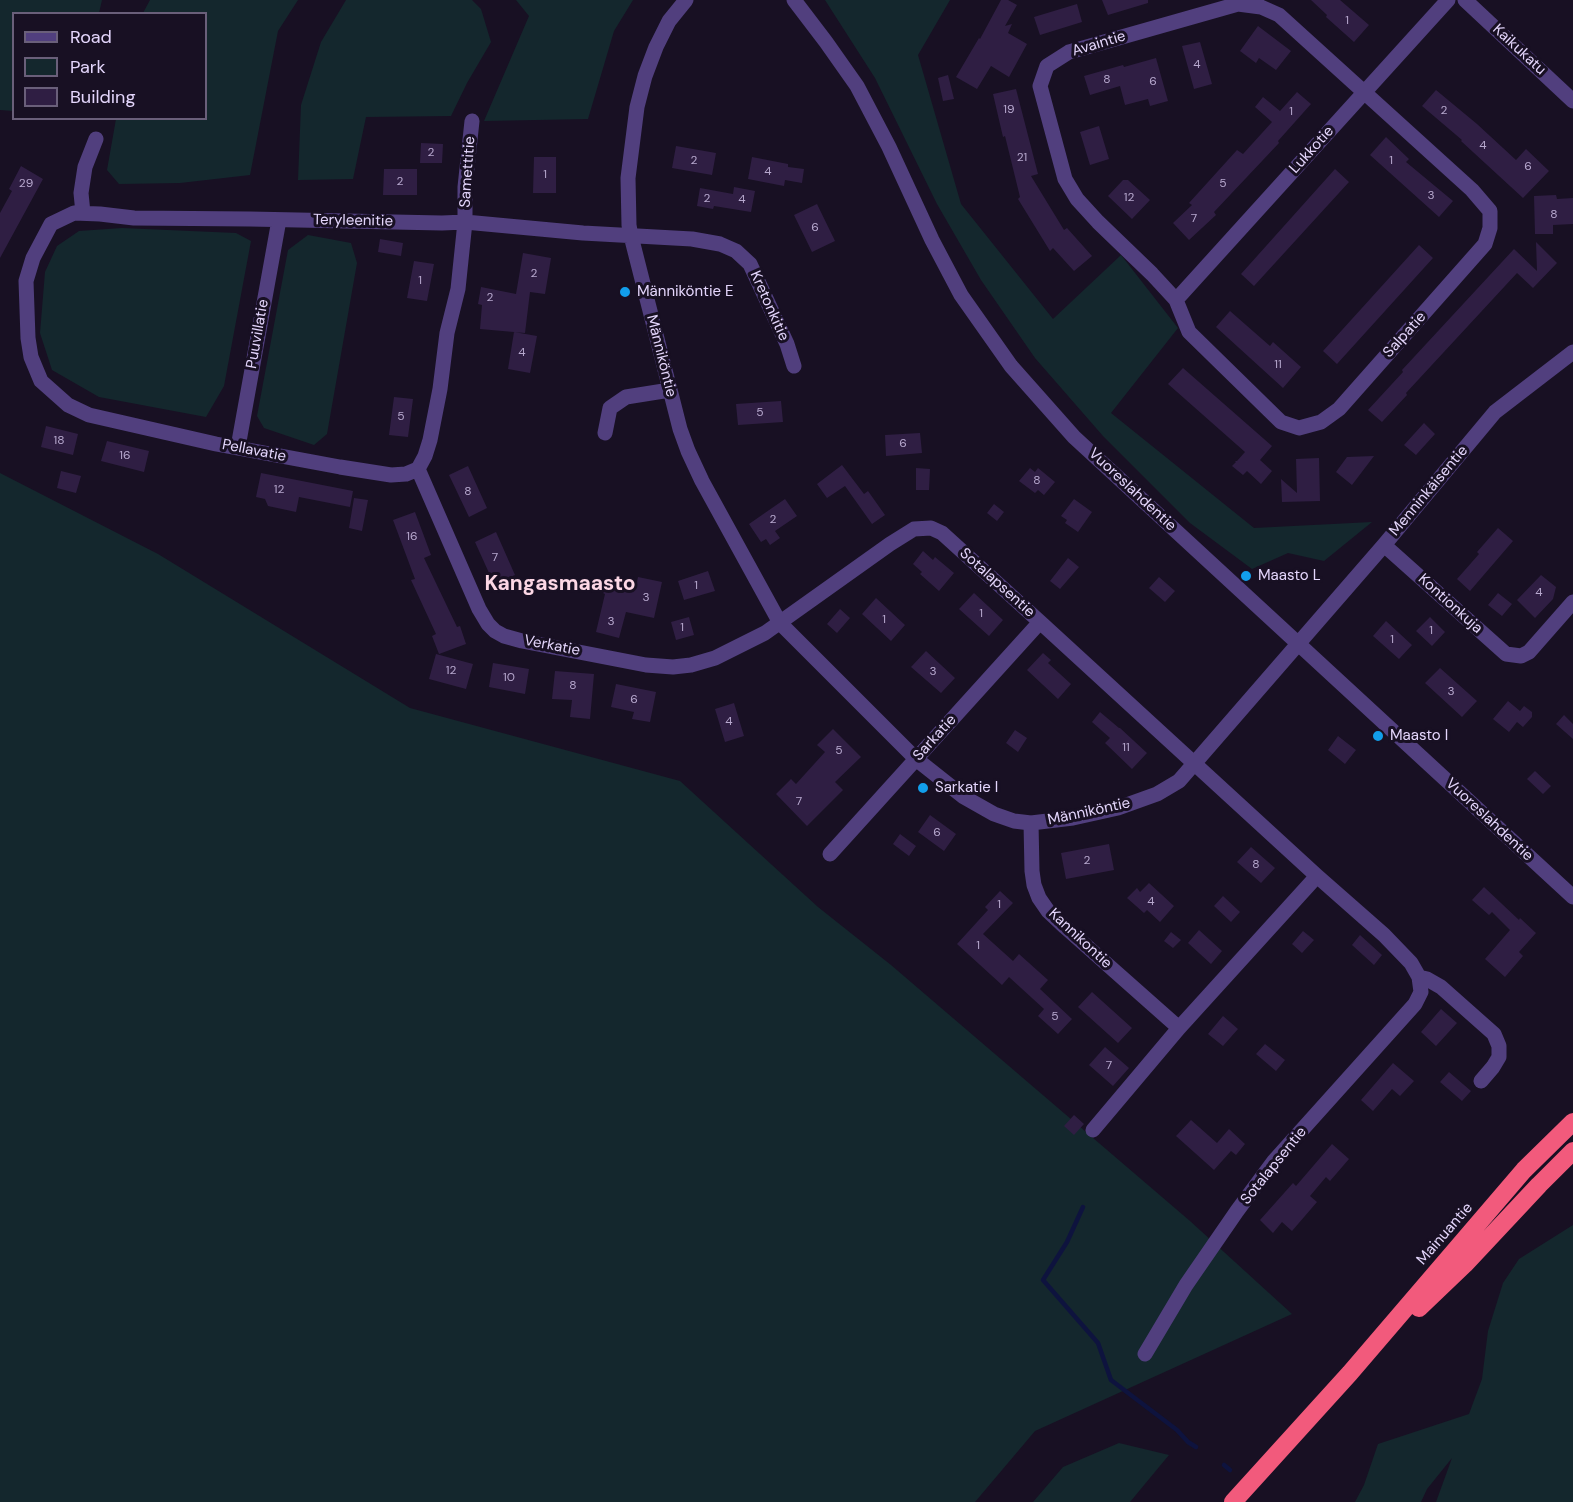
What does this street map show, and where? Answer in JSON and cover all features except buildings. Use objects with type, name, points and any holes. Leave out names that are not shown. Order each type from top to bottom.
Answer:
[{"type":"highway","name":"Mainuantie","points":[[1233,1502],[1350,1373],[1524,1170],[1573,1122]]},
{"type":"highway","name":"Mainuantie","points":[[1350,1373],[1465,1264],[1573,1151]]},
{"type":"street","name":"Männiköntie","points":[[686,0],[669,21],[645,76],[628,178],[629,225],[680,429],[688,451],[702,481],[780,623],[916,759],[964,797],[994,814],[1031,824],[1118,808],[1157,794],[1179,781],[1298,642]]},
{"type":"street","name":"Vuoreslahdentie","points":[[794,0],[857,86],[962,297],[1011,366],[1074,437],[1573,897]]},
{"type":"street","name":"Lukkotie","points":[[1176,300],[1448,0]]},
{"type":"street","name":"Kaikukatu","points":[[1465,0],[1573,101]]},
{"type":"street","name":"Avaintie","points":[[1176,300],[1098,222],[1077,199],[1065,179],[1040,86],[1047,66],[1069,52],[1238,4],[1261,7],[1279,15],[1365,92]]},
{"type":"street","name":"Salpatie","points":[[1176,300],[1189,332],[1281,422],[1299,428],[1321,422],[1339,409],[1485,244],[1490,228],[1490,211],[1472,190],[1365,92]]},
{"type":"street","name":"Samettitie","points":[[465,222],[465,187],[472,121]]},
{"type":"street","points":[[79,213],[85,167],[96,139]]},
{"type":"street","name":"Teryleenitie","points":[[79,213],[134,218],[465,222],[631,236]]},
{"type":"street","name":"Pellavatie","points":[[79,213],[51,224],[33,258],[26,281],[31,357],[41,381],[68,405],[90,416],[291,459],[391,475],[406,474],[418,469]]},
{"type":"street","name":"Puuvillatie","points":[[238,447],[279,220]]},
{"type":"street","points":[[418,469],[430,440],[440,389],[447,333],[458,289],[465,222]]},
{"type":"street","name":"Kretonkitie","points":[[631,236],[692,240],[720,244],[736,251],[750,264],[787,344],[794,366]]},
{"type":"street","name":"Menninkäisentie","points":[[1298,642],[1384,545],[1496,412],[1573,352]]},
{"type":"street","points":[[604,433],[610,408],[626,397],[670,390]]},
{"type":"street","name":"Verkatie","points":[[418,469],[479,609],[488,624],[504,636],[646,665],[673,667],[691,665],[715,658],[780,623]]},
{"type":"street","name":"Sotalapsentie","points":[[780,623],[914,529],[931,528],[942,533],[1384,935],[1411,963],[1420,984],[1414,1004],[1268,1170],[1237,1210],[1186,1285],[1145,1354]]},
{"type":"street","name":"Kontionkuja","points":[[1384,545],[1506,654],[1521,656],[1529,652],[1573,602]]},
{"type":"street","name":"Sarkatie","points":[[830,854],[1040,622]]},
{"type":"street","name":"Kannikontie","points":[[1031,824],[1034,885],[1048,911],[1179,1028]]},
{"type":"street","points":[[1093,1130],[1179,1028],[1317,876]]},
{"type":"street","points":[[1420,984],[1427,979],[1441,987],[1494,1034],[1499,1046],[1499,1057],[1494,1067],[1481,1080]]},
{"type":"green space","points":[[0,0],[102,0],[99,12],[12,12],[12,111],[0,110]]},
{"type":"green space","points":[[150,0],[298,0],[278,31],[250,175],[180,183],[119,184],[107,170],[116,120],[207,120],[207,12],[144,12]]},
{"type":"green space","points":[[346,0],[472,0],[481,9],[491,42],[451,116],[366,117],[353,179],[298,180],[301,105],[321,42]]},
{"type":"green space","points":[[516,0],[633,0],[614,31],[588,119],[484,121],[529,16]]},
{"type":"green space","points":[[825,0],[950,0],[918,55],[961,204],[1053,319],[1121,255],[1178,328],[1111,413],[1254,528],[1372,522],[1324,561],[1288,553],[1252,569],[1190,523],[1103,436],[1035,358],[981,280],[937,204],[875,78]]},
{"type":"green space","points":[[122,228],[236,233],[251,241],[224,386],[206,417],[99,397],[52,370],[40,333],[45,272],[57,246],[79,231]]},
{"type":"green space","points":[[308,235],[351,243],[357,263],[327,434],[314,445],[264,428],[257,416],[288,250]]},
{"type":"green space","points":[[0,473],[158,554],[410,708],[680,781],[818,907],[891,965],[1190,1221],[1292,1314],[1035,1431],[975,1502],[0,1502]]},
{"type":"green space","points":[[1573,1225],[1573,1502],[1436,1502],[1452,1458],[1427,1489],[1421,1502],[1355,1502],[1364,1485],[1378,1444],[1469,1414],[1482,1379],[1488,1331],[1503,1283],[1519,1259]]},
{"type":"green space","points":[[1119,1443],[1169,1455],[1130,1502],[1033,1502],[1063,1467]]},
{"type":"waterway","points":[[1083,1207],[1067,1242],[1043,1280],[1098,1343],[1111,1380],[1196,1447]]},
{"type":"waterway","points":[[1224,1465],[1230,1470]]},
{"type":"place","name":"Männiköntie E","points":[[625,292]]},
{"type":"place","name":"Maasto L","points":[[1246,576]]},
{"type":"place","name":"Maasto I","points":[[1378,736]]},
{"type":"place","name":"Sarkatie I","points":[[923,788]]},
{"type":"district","name":"Kangasmaasto","points":[[560,584]]}]
